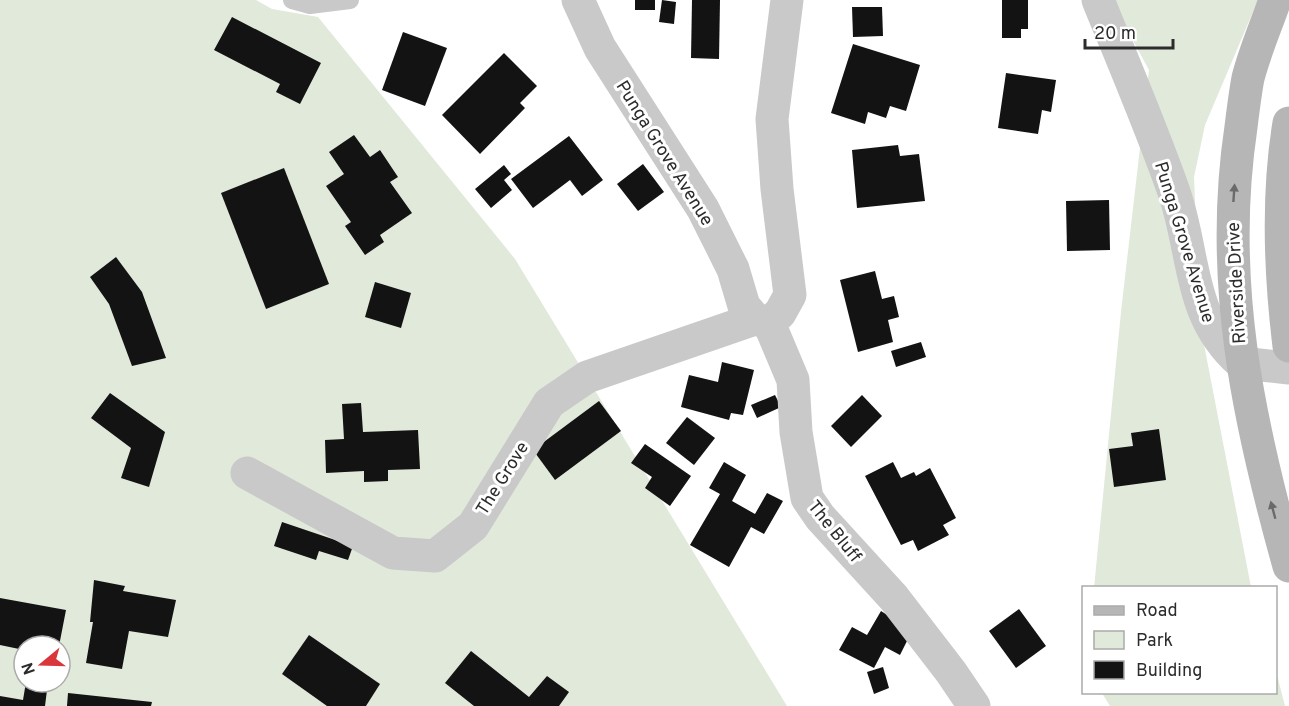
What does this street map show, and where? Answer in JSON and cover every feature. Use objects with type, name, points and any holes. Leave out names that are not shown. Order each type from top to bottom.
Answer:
[{"type":"main road","name":"Riverside Drive","points":[[1275,0],[1248,78],[1237,155],[1231,239],[1241,363],[1271,501],[1289,566]]},
{"type":"main road","points":[[1289,123],[1282,164],[1282,230],[1289,346]]},
{"type":"street","name":"Punga Grove Avenue","points":[[578,0],[600,48],[703,209],[733,269],[744,306],[762,321]]},
{"type":"street","points":[[762,321],[780,313],[790,295],[777,189],[772,119],[787,0]]},
{"type":"street","name":"Punga Grove Avenue","points":[[1098,0],[1174,195],[1202,311],[1214,334],[1241,363]]},
{"type":"street","name":"The Grove","points":[[247,473],[393,553],[435,556],[473,526],[549,403],[587,377],[762,321]]},
{"type":"street","name":"The Bluff","points":[[762,321],[793,380],[796,432],[807,498],[820,517],[894,598],[974,706]]},
{"type":"street","points":[[1241,363],[1289,368]]},
{"type":"lane","points":[[292,0],[310,5],[351,0]]},
{"type":"green space","points":[[0,0],[256,0],[272,9],[318,17],[515,259],[787,706],[0,706]]},
{"type":"green space","points":[[1111,0],[1258,0],[1205,125],[1194,177],[1200,324],[1251,586],[1094,586],[1121,312],[1149,70]]},
{"type":"green space","points":[[1277,675],[1285,706],[1110,706],[1103,694],[1277,694]]},
{"type":"building","points":[[635,0],[655,0],[655,10],[635,10]]},
{"type":"building","points":[[662,0],[676,2],[674,24],[659,22]]},
{"type":"building","points":[[692,0],[720,0],[719,59],[691,58]]},
{"type":"building","points":[[1002,0],[1028,0],[1028,29],[1021,29],[1021,38],[1002,38]]},
{"type":"building","points":[[852,7],[882,7],[883,36],[853,37]]},
{"type":"building","points":[[232,17],[321,63],[300,104],[276,92],[280,84],[214,50]]},
{"type":"building","points":[[403,32],[447,48],[425,106],[382,90]]},
{"type":"building","points":[[853,44],[920,65],[906,111],[890,106],[886,118],[868,112],[865,124],[831,113]]},
{"type":"building","points":[[504,53],[537,86],[520,103],[525,108],[480,154],[442,115]]},
{"type":"building","points":[[1006,73],[1056,80],[1051,112],[1042,110],[1038,134],[998,128]]},
{"type":"building","points":[[354,135],[370,157],[380,150],[398,177],[390,182],[412,213],[380,235],[384,242],[365,255],[345,226],[351,222],[326,186],[344,174],[329,152]]},
{"type":"building","points":[[569,136],[603,180],[582,196],[570,180],[533,208],[511,179]]},
{"type":"building","points":[[898,145],[900,156],[919,154],[925,201],[857,208],[852,150]]},
{"type":"building","points":[[643,164],[664,192],[638,211],[617,184]]},
{"type":"building","points":[[504,165],[511,174],[504,180],[512,190],[491,208],[475,189]]},
{"type":"building","points":[[284,168],[329,284],[266,309],[221,193]]},
{"type":"building","points":[[1109,200],[1110,250],[1067,251],[1066,201]]},
{"type":"building","points":[[116,257],[142,292],[166,358],[132,366],[109,304],[90,277]]},
{"type":"building","points":[[875,271],[882,299],[894,296],[899,317],[888,320],[893,342],[858,352],[840,280]]},
{"type":"building","points":[[375,282],[411,293],[401,328],[365,317]]},
{"type":"building","points":[[921,342],[926,357],[896,367],[891,351]]},
{"type":"building","points":[[722,362],[754,370],[743,415],[731,413],[729,420],[681,407],[689,375],[718,382]]},
{"type":"building","points":[[110,393],[165,432],[149,487],[121,478],[131,448],[91,418]]},
{"type":"building","points":[[775,395],[781,407],[757,418],[751,405]]},
{"type":"building","points":[[862,395],[882,416],[851,447],[831,426]]},
{"type":"building","points":[[599,401],[621,431],[555,480],[533,450]]},
{"type":"building","points":[[361,403],[363,432],[418,430],[420,469],[388,470],[388,481],[364,482],[364,471],[326,473],[325,440],[344,439],[342,404]]},
{"type":"building","points":[[687,417],[715,438],[694,465],[666,443]]},
{"type":"building","points":[[1159,429],[1166,480],[1114,487],[1109,449],[1133,446],[1131,433]]},
{"type":"building","points":[[645,444],[691,476],[670,506],[645,488],[652,477],[631,463]]},
{"type":"building","points":[[724,462],[746,475],[732,501],[755,514],[767,493],[783,501],[764,534],[751,527],[729,567],[690,545],[720,494],[709,488]]},
{"type":"building","points":[[893,462],[901,478],[914,472],[916,476],[930,468],[956,518],[943,525],[949,535],[918,551],[913,540],[901,545],[865,476]]},
{"type":"building","points":[[282,522],[353,546],[348,560],[319,551],[316,560],[274,546]]},
{"type":"building","points":[[94,580],[125,586],[123,591],[176,600],[168,637],[129,631],[122,669],[86,663],[93,622],[90,622]]},
{"type":"building","points":[[0,598],[66,610],[61,634],[12,634],[12,648],[0,645]]},
{"type":"building","points":[[1019,609],[1046,646],[1016,668],[989,631]]},
{"type":"building","points":[[881,611],[912,631],[900,655],[885,647],[874,668],[839,650],[852,627],[867,635]]},
{"type":"building","points":[[309,635],[380,684],[366,706],[327,706],[282,674]]},
{"type":"building","points":[[471,651],[529,697],[547,676],[569,692],[559,706],[474,706],[445,683]]},
{"type":"building","points":[[883,667],[889,688],[874,694],[867,672]]},
{"type":"building","points":[[72,693],[152,702],[151,706],[67,706],[68,694]]},
{"type":"building","points":[[24,694],[46,694],[45,706],[0,706],[0,696],[23,700]]}]
